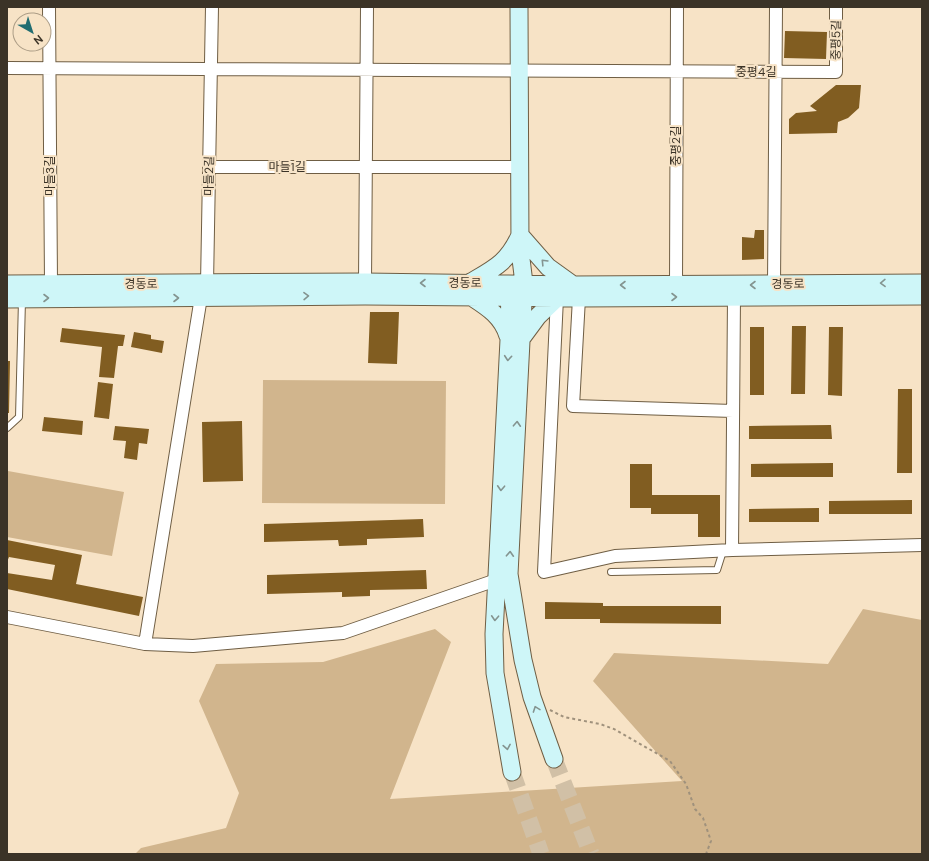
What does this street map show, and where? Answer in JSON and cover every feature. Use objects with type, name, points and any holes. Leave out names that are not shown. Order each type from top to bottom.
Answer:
[{"type":"street","name":"마들3길","points":[[50,7],[51,283]]},
{"type":"street","name":"마들2길","points":[[145,644],[204,291],[209,167],[212,7]]},
{"type":"street","points":[[365,282],[367,7]]},
{"type":"street","points":[[512,772],[495,673],[494,634],[503,578],[520,243],[519,7]]},
{"type":"street","name":"중평2길","points":[[676,285],[677,7]]},
{"type":"street","points":[[774,285],[776,7]]},
{"type":"street","name":"중평5길","points":[[836,7],[836,72]]},
{"type":"street","points":[[7,68],[519,70]]},
{"type":"street","name":"중평4길","points":[[519,70],[836,72]]},
{"type":"street","name":"마들1길","points":[[209,167],[519,167]]},
{"type":"street","points":[[515,339],[498,317],[469,289],[507,259],[520,243]]},
{"type":"street","points":[[520,243],[576,292],[573,406],[733,411]]},
{"type":"street","name":"경동로","points":[[14,299],[204,291],[365,282],[469,289]]},
{"type":"street","name":"경동로","points":[[7,284],[51,283],[204,291],[469,289],[734,297],[922,296]]},
{"type":"street","name":"경동로","points":[[517,290],[557,298],[576,292],[676,285],[922,283]]},
{"type":"street","points":[[728,550],[733,411],[734,297]]},
{"type":"street","points":[[515,339],[557,298]]},
{"type":"street","points":[[557,298],[544,572],[615,556],[728,550],[922,545]]},
{"type":"street","points":[[7,617],[145,644],[193,646],[343,633],[503,578]]},
{"type":"street","points":[[503,578],[532,697],[554,759]]},
{"type":"lane","points":[[7,428],[19,417],[14,299]]},
{"type":"lane","points":[[611,572],[717,570],[728,550]]},
{"type":"path","points":[[547,705],[551,710],[564,717],[600,724],[614,729],[670,761],[686,784],[695,809],[703,818],[711,841],[706,854]]},
{"type":"shaded area","points":[[263,380],[446,381],[445,504],[262,503]]},
{"type":"shaded area","points":[[8,471],[124,492],[112,556],[7,537]]},
{"type":"shaded area","points":[[863,609],[922,620],[922,854],[135,854],[141,848],[226,828],[239,793],[199,701],[216,664],[323,662],[435,629],[451,642],[390,799],[682,781],[593,681],[614,653],[828,664]]},
{"type":"building","points":[[785,31],[827,32],[826,59],[784,58]]},
{"type":"building","points":[[836,85],[861,85],[859,108],[848,118],[838,122],[837,133],[789,134],[789,119],[796,113],[817,111],[810,106]]},
{"type":"building","points":[[755,230],[764,230],[764,259],[742,260],[742,237],[754,238]]},
{"type":"building","points":[[370,312],[399,312],[397,364],[368,363]]},
{"type":"building","points":[[792,326],[806,326],[805,394],[791,394]]},
{"type":"building","points":[[750,327],[764,327],[764,395],[750,395]]},
{"type":"building","points":[[829,327],[843,327],[842,396],[828,395]]},
{"type":"building","points":[[62,328],[125,335],[123,346],[118,346],[114,378],[99,377],[102,347],[60,342]]},
{"type":"building","points":[[134,332],[151,335],[151,339],[164,341],[162,353],[131,347]]},
{"type":"building","points":[[7,361],[10,361],[9,413],[7,413]]},
{"type":"building","points":[[98,382],[113,384],[109,419],[94,417]]},
{"type":"building","points":[[898,389],[912,389],[912,473],[897,473]]},
{"type":"building","points":[[44,417],[83,421],[82,435],[42,431]]},
{"type":"building","points":[[242,421],[243,481],[203,482],[202,422]]},
{"type":"building","points":[[831,425],[832,439],[749,439],[749,426]]},
{"type":"building","points":[[115,426],[149,429],[147,444],[139,443],[137,460],[124,458],[126,441],[113,440]]},
{"type":"building","points":[[833,463],[833,477],[751,477],[751,464]]},
{"type":"building","points":[[630,464],[652,464],[652,495],[720,495],[720,537],[698,537],[698,514],[651,514],[651,508],[630,508]]},
{"type":"building","points":[[912,500],[912,514],[829,514],[829,501]]},
{"type":"building","points":[[819,508],[819,522],[749,522],[749,509]]},
{"type":"building","points":[[423,519],[424,537],[367,539],[367,545],[339,546],[338,540],[264,542],[264,524]]},
{"type":"building","points":[[7,540],[82,555],[76,584],[143,597],[139,616],[7,589],[7,573],[52,580],[55,565],[9,557],[7,562]]},
{"type":"building","points":[[426,570],[427,589],[370,590],[370,596],[342,597],[342,592],[267,594],[267,575]]},
{"type":"building","points":[[545,602],[603,603],[603,606],[721,606],[721,624],[600,623],[600,619],[545,619]]},
{"type":"tunnel","points":[[554,759],[591,854]]},
{"type":"tunnel","points":[[512,772],[541,854]]}]
